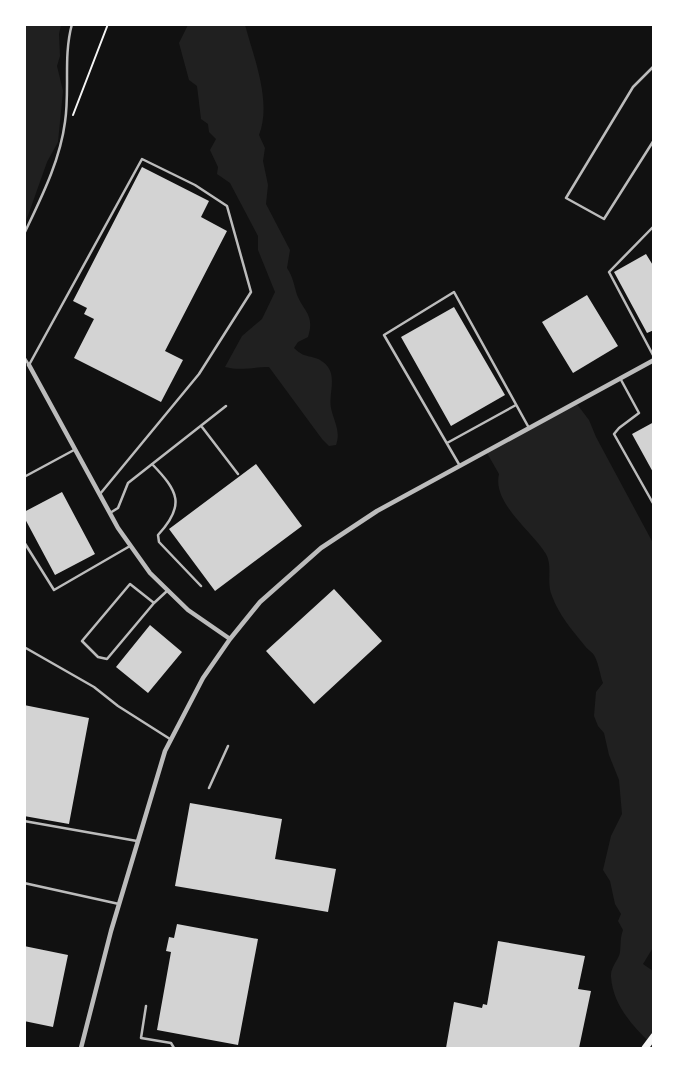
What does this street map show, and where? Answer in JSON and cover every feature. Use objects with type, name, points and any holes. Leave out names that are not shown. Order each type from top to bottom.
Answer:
[{"type":"main road","points":[[645,1048],[653,1036]]},
{"type":"street","points":[[81,1048],[155,777],[170,739],[203,678],[230,639],[268,594],[321,548],[377,511],[653,358]]},
{"type":"street","points":[[29,365],[74,450],[130,546],[167,591],[188,610],[230,639]]},
{"type":"lane","points":[[24,234],[48,181],[65,125],[67,55],[72,24]]},
{"type":"lane","points":[[653,66],[633,88],[566,198],[604,219],[653,140]]},
{"type":"lane","points":[[24,357],[29,365],[142,159],[228,205],[251,292],[200,374],[100,494]]},
{"type":"lane","points":[[653,226],[609,272],[653,358]]},
{"type":"lane","points":[[460,467],[384,335],[454,292],[529,428]]},
{"type":"lane","points":[[620,378],[639,413],[614,434],[653,505]]},
{"type":"lane","points":[[447,443],[516,405]]},
{"type":"lane","points":[[110,513],[118,508],[128,484],[226,406]]},
{"type":"lane","points":[[201,426],[238,474]]},
{"type":"lane","points":[[24,477],[74,450]]},
{"type":"lane","points":[[152,463],[169,482],[176,496],[177,509],[158,535],[159,542],[201,586]]},
{"type":"lane","points":[[24,541],[54,590],[130,546]]},
{"type":"lane","points":[[154,603],[130,584],[82,642],[98,657],[107,659],[167,591]]},
{"type":"lane","points":[[24,648],[93,687],[170,739]]},
{"type":"lane","points":[[209,788],[228,746]]},
{"type":"lane","points":[[24,821],[137,841]]},
{"type":"lane","points":[[24,883],[119,904]]},
{"type":"lane","points":[[146,1006],[141,1038],[171,1043],[174,1048]]},
{"type":"path","points":[[72,118],[108,24]]},
{"type":"shaded area","points":[[24,25],[61,25],[57,66],[63,91],[58,142],[47,162],[25,224]]},
{"type":"shaded area","points":[[188,25],[245,25],[263,94],[264,109],[259,135],[265,148],[263,161],[268,185],[266,204],[290,250],[287,268],[310,324],[308,337],[298,342],[294,348],[323,362],[331,372],[330,402],[338,435],[336,445],[329,446],[322,439],[269,367],[225,367],[242,336],[262,319],[275,292],[258,250],[258,236],[230,183],[217,174],[218,167],[210,150],[216,139],[209,132],[208,124],[201,119],[197,86],[189,80],[179,43]]},
{"type":"shaded area","points":[[576,403],[589,420],[653,543],[654,946],[643,964],[653,971],[653,1048],[647,1048],[649,1042],[624,1013],[612,987],[612,970],[619,955],[623,930],[618,921],[621,914],[615,904],[610,881],[603,870],[611,836],[622,814],[619,780],[604,733],[594,716],[596,692],[603,683],[594,655],[558,610],[550,591],[546,554],[507,506],[498,485],[499,474],[487,453]]},
{"type":"building","points":[[142,167],[209,201],[201,217],[227,231],[165,351],[183,360],[161,402],[74,358],[94,319],[84,314],[87,308],[73,301]]},
{"type":"building","points":[[646,254],[654,267],[654,330],[647,333],[614,272]]},
{"type":"building","points":[[587,295],[618,346],[573,373],[542,322]]},
{"type":"building","points":[[454,307],[505,395],[451,426],[401,337]]},
{"type":"building","points":[[654,422],[654,474],[632,434]]},
{"type":"building","points":[[256,464],[302,526],[215,591],[169,529]]},
{"type":"building","points":[[62,492],[95,554],[55,575],[24,517],[24,512]]},
{"type":"building","points":[[334,589],[382,641],[314,704],[266,651]]},
{"type":"building","points":[[150,625],[182,652],[148,693],[116,667]]},
{"type":"building","points":[[24,705],[89,718],[69,824],[24,816]]},
{"type":"building","points":[[190,803],[282,819],[275,859],[336,869],[328,912],[175,886]]},
{"type":"building","points":[[177,924],[258,939],[238,1045],[157,1030],[171,952],[166,951],[169,937],[174,938]]},
{"type":"building","points":[[498,941],[585,956],[578,989],[591,991],[579,1048],[446,1048],[454,1002],[482,1008],[483,1004],[487,1005]]},
{"type":"building","points":[[24,946],[68,955],[53,1027],[24,1021]]}]
